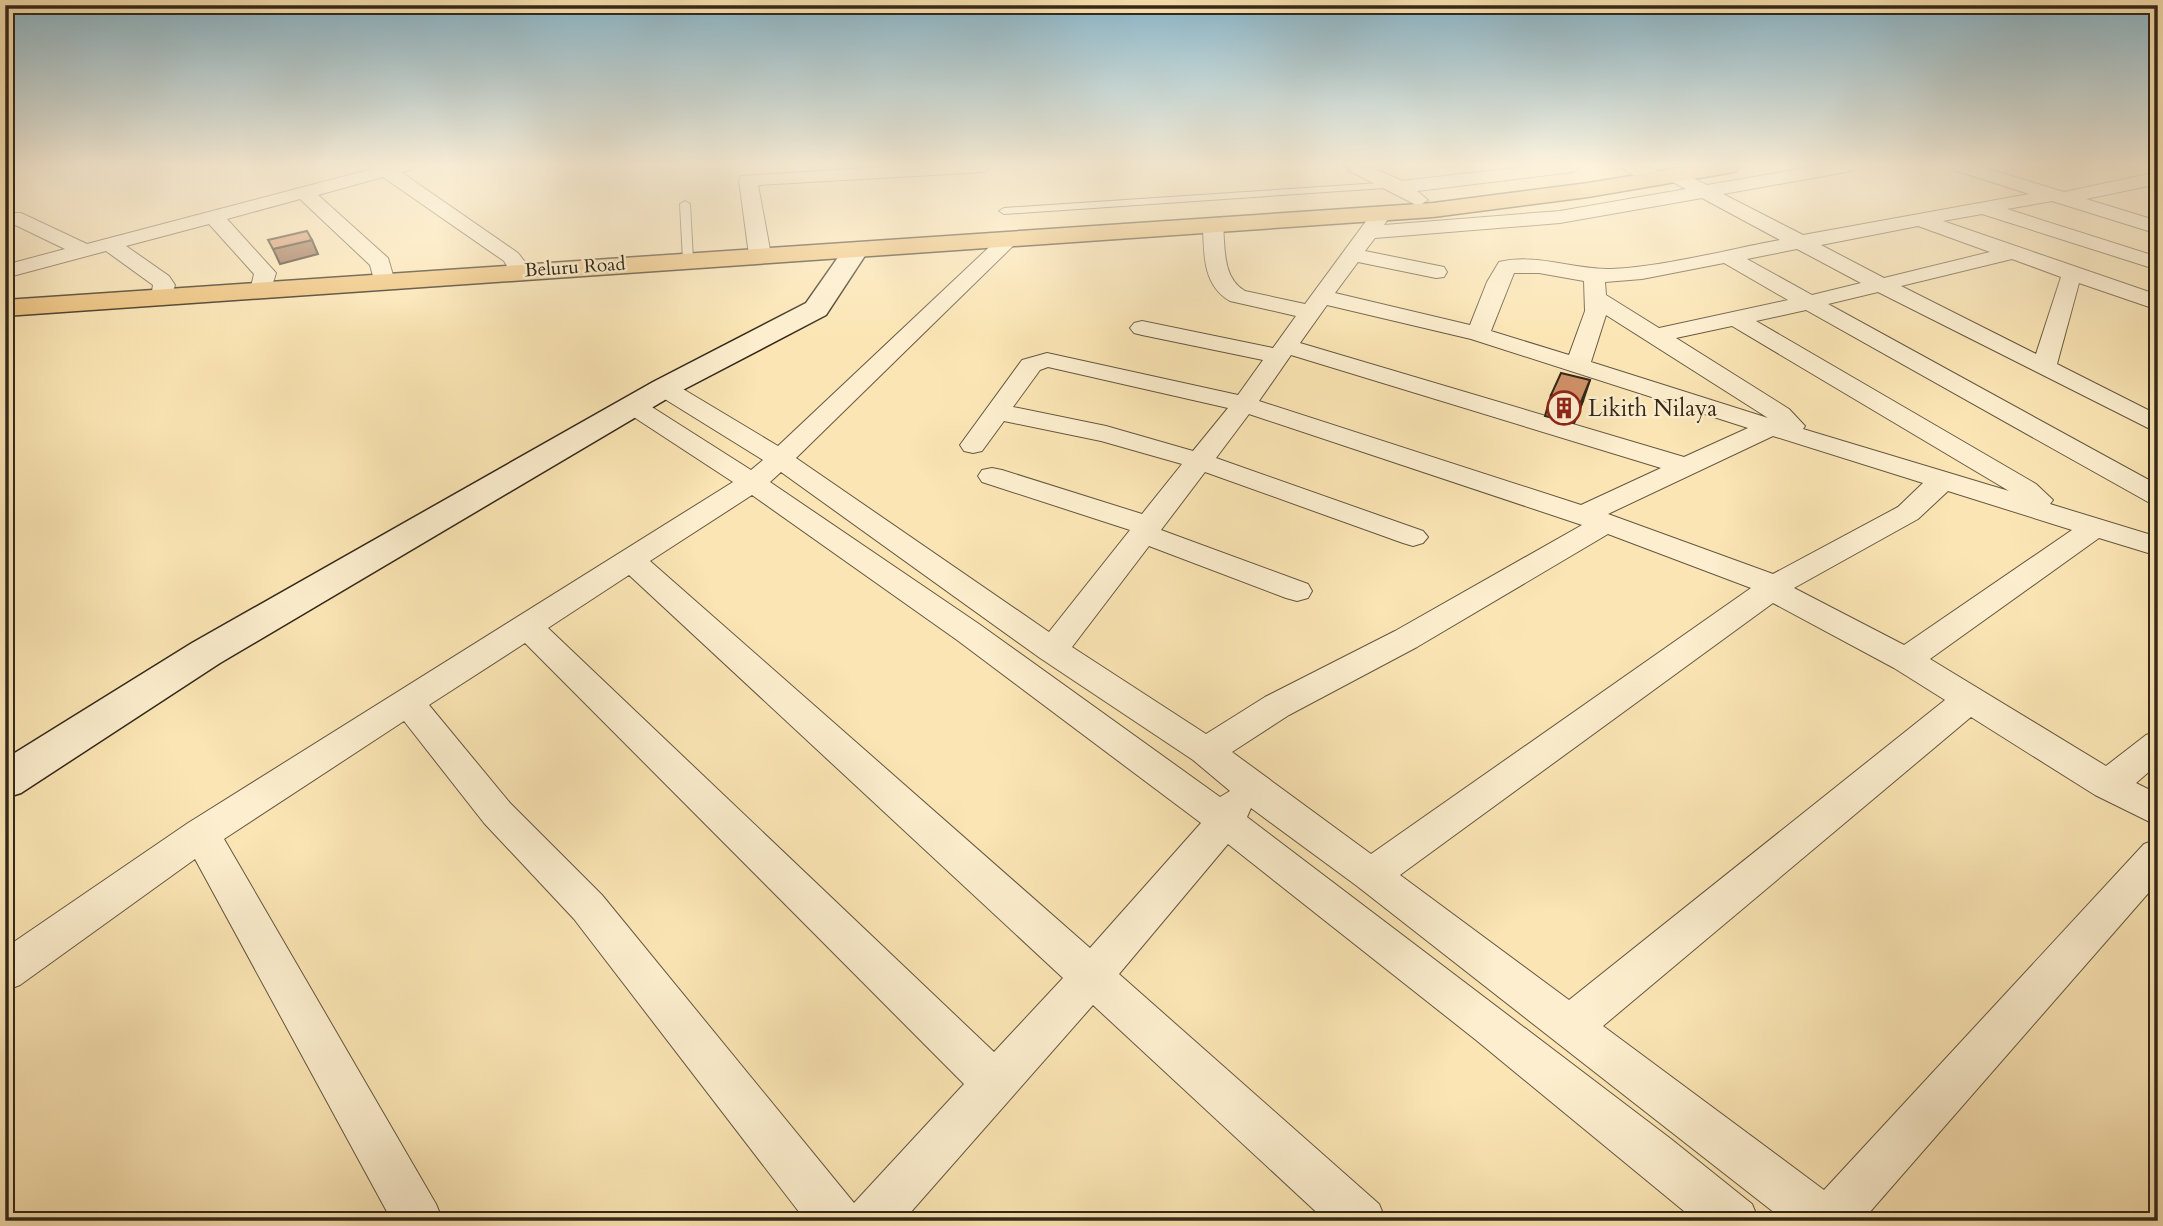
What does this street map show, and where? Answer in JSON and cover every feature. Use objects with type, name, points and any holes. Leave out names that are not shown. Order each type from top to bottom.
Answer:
[{"type":"highway","name":"Beluru Road","points":[[5,308],[521,271],[855,251],[1213,224],[1277,223]]},
{"type":"street","points":[[27,223],[83,250]]},
{"type":"street","points":[[5,272],[189,223]]},
{"type":"street","points":[[220,223],[265,272],[261,291]]},
{"type":"street","points":[[337,223],[380,263],[384,282]]},
{"type":"street","points":[[465,223],[511,257],[521,271]]},
{"type":"street","points":[[755,223],[760,255]]},
{"type":"street","points":[[1052,650],[1244,404],[1374,223]]},
{"type":"street","points":[[1764,223],[2158,425]]},
{"type":"street","points":[[1479,334],[1498,280],[1507,267],[1541,267],[1593,275],[1613,275],[1904,223]]},
{"type":"street","points":[[1930,223],[2158,303]]},
{"type":"street","points":[[2031,223],[2158,264]]},
{"type":"street","points":[[1213,224],[1217,269],[1228,290],[1238,296],[1317,305],[1479,334],[1941,482],[2158,547]]},
{"type":"street","points":[[5,972],[201,834],[631,560],[767,470],[1009,239]]},
{"type":"street","points":[[108,243],[161,281],[164,285],[162,298]]},
{"type":"street","points":[[5,780],[206,653],[650,398],[816,309],[855,251]]},
{"type":"street","points":[[1655,336],[1807,303],[2011,253]]},
{"type":"street","points":[[1352,254],[1436,272]]},
{"type":"street","points":[[1727,256],[1807,303],[2158,496]]},
{"type":"street","points":[[1578,364],[1596,311],[1593,275]]},
{"type":"street","points":[[2044,368],[2073,275]]},
{"type":"street","points":[[1597,299],[1780,414],[1802,437]]},
{"type":"street","points":[[1734,317],[2026,490],[2038,500],[2045,512]]},
{"type":"street","points":[[1142,328],[1282,351],[1688,467]]},
{"type":"street","points":[[973,444],[1031,365],[1040,360],[1244,404],[1595,519],[1773,587],[1906,660],[2108,785],[2158,811]]},
{"type":"street","points":[[650,398],[1052,650],[1206,751],[1236,803],[1595,1107],[1735,1221]]},
{"type":"street","points":[[998,412],[1107,434],[1200,461],[1413,537]]},
{"type":"street","points":[[1206,751],[1277,706],[1406,639],[1595,519],[1688,467],[1771,427]]},
{"type":"street","points":[[767,470],[888,573],[1236,803],[1371,875],[1827,1221],[2158,855]]},
{"type":"street","points":[[992,476],[1146,529],[1297,591]]},
{"type":"street","points":[[1371,875],[1773,587],[1908,513],[1941,482]]},
{"type":"street","points":[[1906,660],[2096,527]]},
{"type":"street","points":[[631,560],[1362,1221]]},
{"type":"street","points":[[527,626],[995,1083]]},
{"type":"street","points":[[1569,1027],[1970,699]]},
{"type":"street","points":[[408,702],[497,813],[588,907],[836,1221]]},
{"type":"street","points":[[2108,785],[2158,744]]},
{"type":"street","points":[[870,1221],[1093,975],[1236,803]]},
{"type":"street","points":[[201,834],[419,1221]]},
{"type":"lane","points":[[686,223],[688,260]]},
{"type":"building","points":[[307,231],[312,240],[273,249],[268,240]]},
{"type":"building","points":[[1561,373],[1590,380],[1581,402],[1551,395]]},
{"type":"place","name":"Likith Nilaya","points":[[1564,408]]}]
